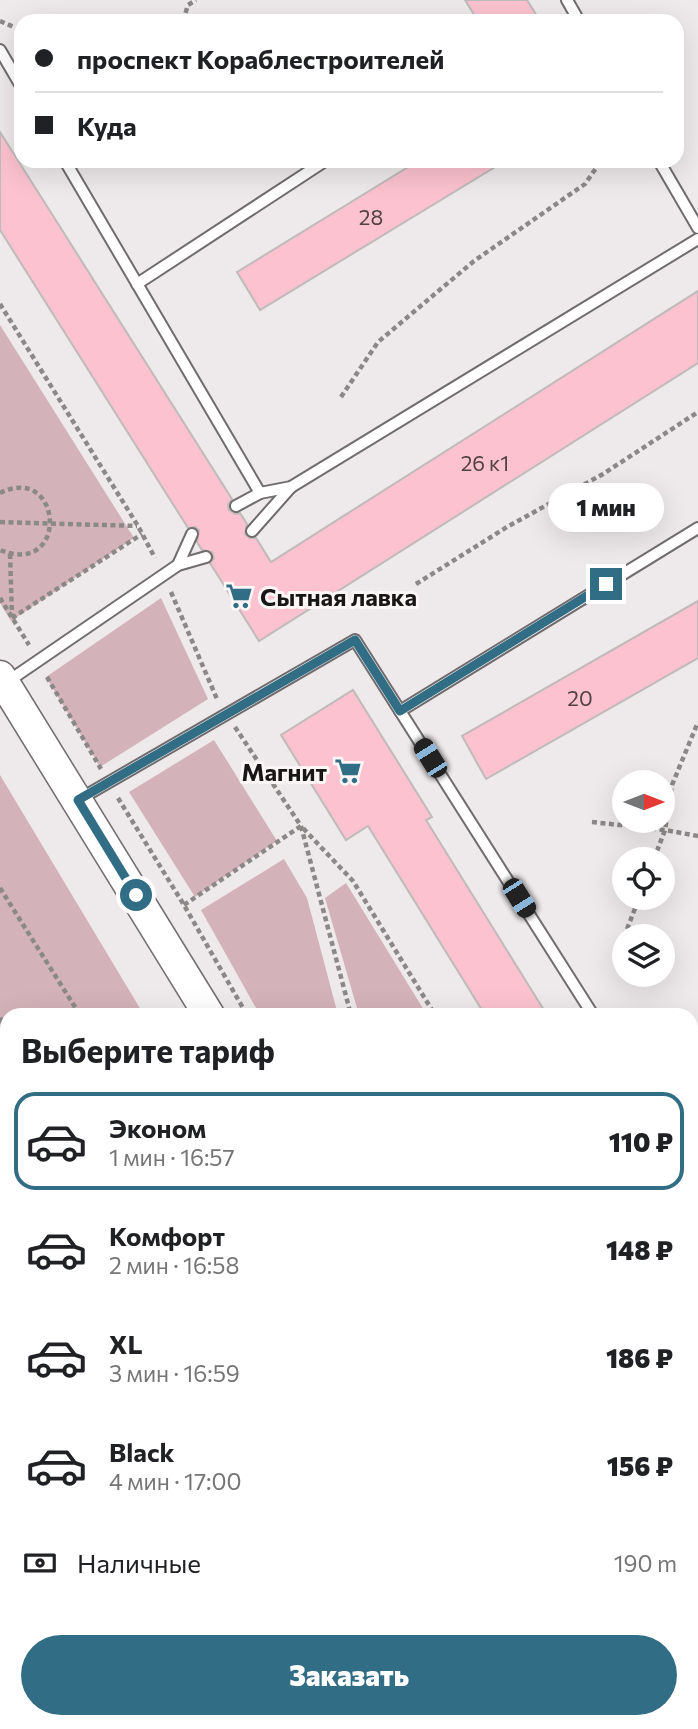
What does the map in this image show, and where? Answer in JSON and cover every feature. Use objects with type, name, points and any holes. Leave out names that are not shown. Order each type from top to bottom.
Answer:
[{"type":"street","points":[[2,682],[78,800],[205,1008]]},
{"type":"lane","points":[[0,50],[14,74]]},
{"type":"lane","points":[[69,168],[260,493]]},
{"type":"lane","points":[[137,284],[314,168]]},
{"type":"lane","points":[[663,168],[698,228]]},
{"type":"lane","points":[[252,531],[291,487],[698,239]]},
{"type":"lane","points":[[236,506],[260,493],[291,487]]},
{"type":"lane","points":[[400,711],[698,528]]},
{"type":"lane","points":[[178,565],[192,534]]},
{"type":"lane","points":[[2,682],[178,565],[206,557]]},
{"type":"lane","points":[[78,800],[355,640],[589,1008]]},
{"type":"path","points":[[185,14],[188,5],[196,0]]},
{"type":"path","points":[[341,397],[378,342],[474,261],[585,184],[596,168]]},
{"type":"path","points":[[0,304],[138,526],[164,575],[214,695],[301,826],[353,881],[432,1008]]},
{"type":"path","points":[[416,583],[507,527],[603,474],[698,412]]},
{"type":"path","points":[[0,493],[18,488],[38,494],[50,512],[51,523],[42,545],[33,552],[21,555],[0,550]]},
{"type":"path","points":[[0,522],[138,526]]},
{"type":"path","points":[[12,618],[142,534]]},
{"type":"path","points":[[10,554],[12,618]]},
{"type":"path","points":[[0,598],[243,1008]]},
{"type":"path","points":[[676,775],[698,722]]},
{"type":"path","points":[[592,822],[612,824]]},
{"type":"path","points":[[184,905],[301,826]]},
{"type":"path","points":[[301,826],[349,1008]]},
{"type":"path","points":[[676,832],[698,836]]},
{"type":"path","points":[[0,888],[76,1008]]},
{"type":"shaded area","points":[[0,325],[134,538],[11,621],[0,603]]},
{"type":"shaded area","points":[[161,598],[208,699],[100,767],[46,677]]},
{"type":"shaded area","points":[[214,740],[277,841],[195,897],[129,792]]},
{"type":"shaded area","points":[[0,775],[140,1008],[0,1008]]},
{"type":"shaded area","points":[[284,859],[307,898],[336,1008],[256,1008],[201,910]]},
{"type":"shaded area","points":[[346,883],[423,1008],[357,1008],[325,898]]},
{"type":"building","points":[[465,0],[527,0],[536,14],[474,14]]},
{"type":"building","points":[[0,132],[14,154],[14,168],[23,168],[232,499],[228,505],[229,510],[235,514],[240,513],[247,524],[245,534],[256,538],[271,562],[698,291],[698,363],[259,641],[210,563],[214,558],[212,552],[202,550],[197,542],[199,530],[195,527],[188,528],[0,230]]},
{"type":"building","points":[[407,168],[493,168],[260,310],[237,272]]},
{"type":"building","points":[[698,601],[698,658],[486,779],[462,736]]},
{"type":"building","points":[[353,690],[432,817],[426,820],[543,1008],[481,1008],[368,826],[346,840],[281,735]]},
{"type":"place","name":"Сытная лавка","points":[[239,596]]},
{"type":"place","name":"Магнит","points":[[348,771]]},
{"type":"route","points":[[136,895],[78,800],[355,640],[400,711],[606,584]]}]
